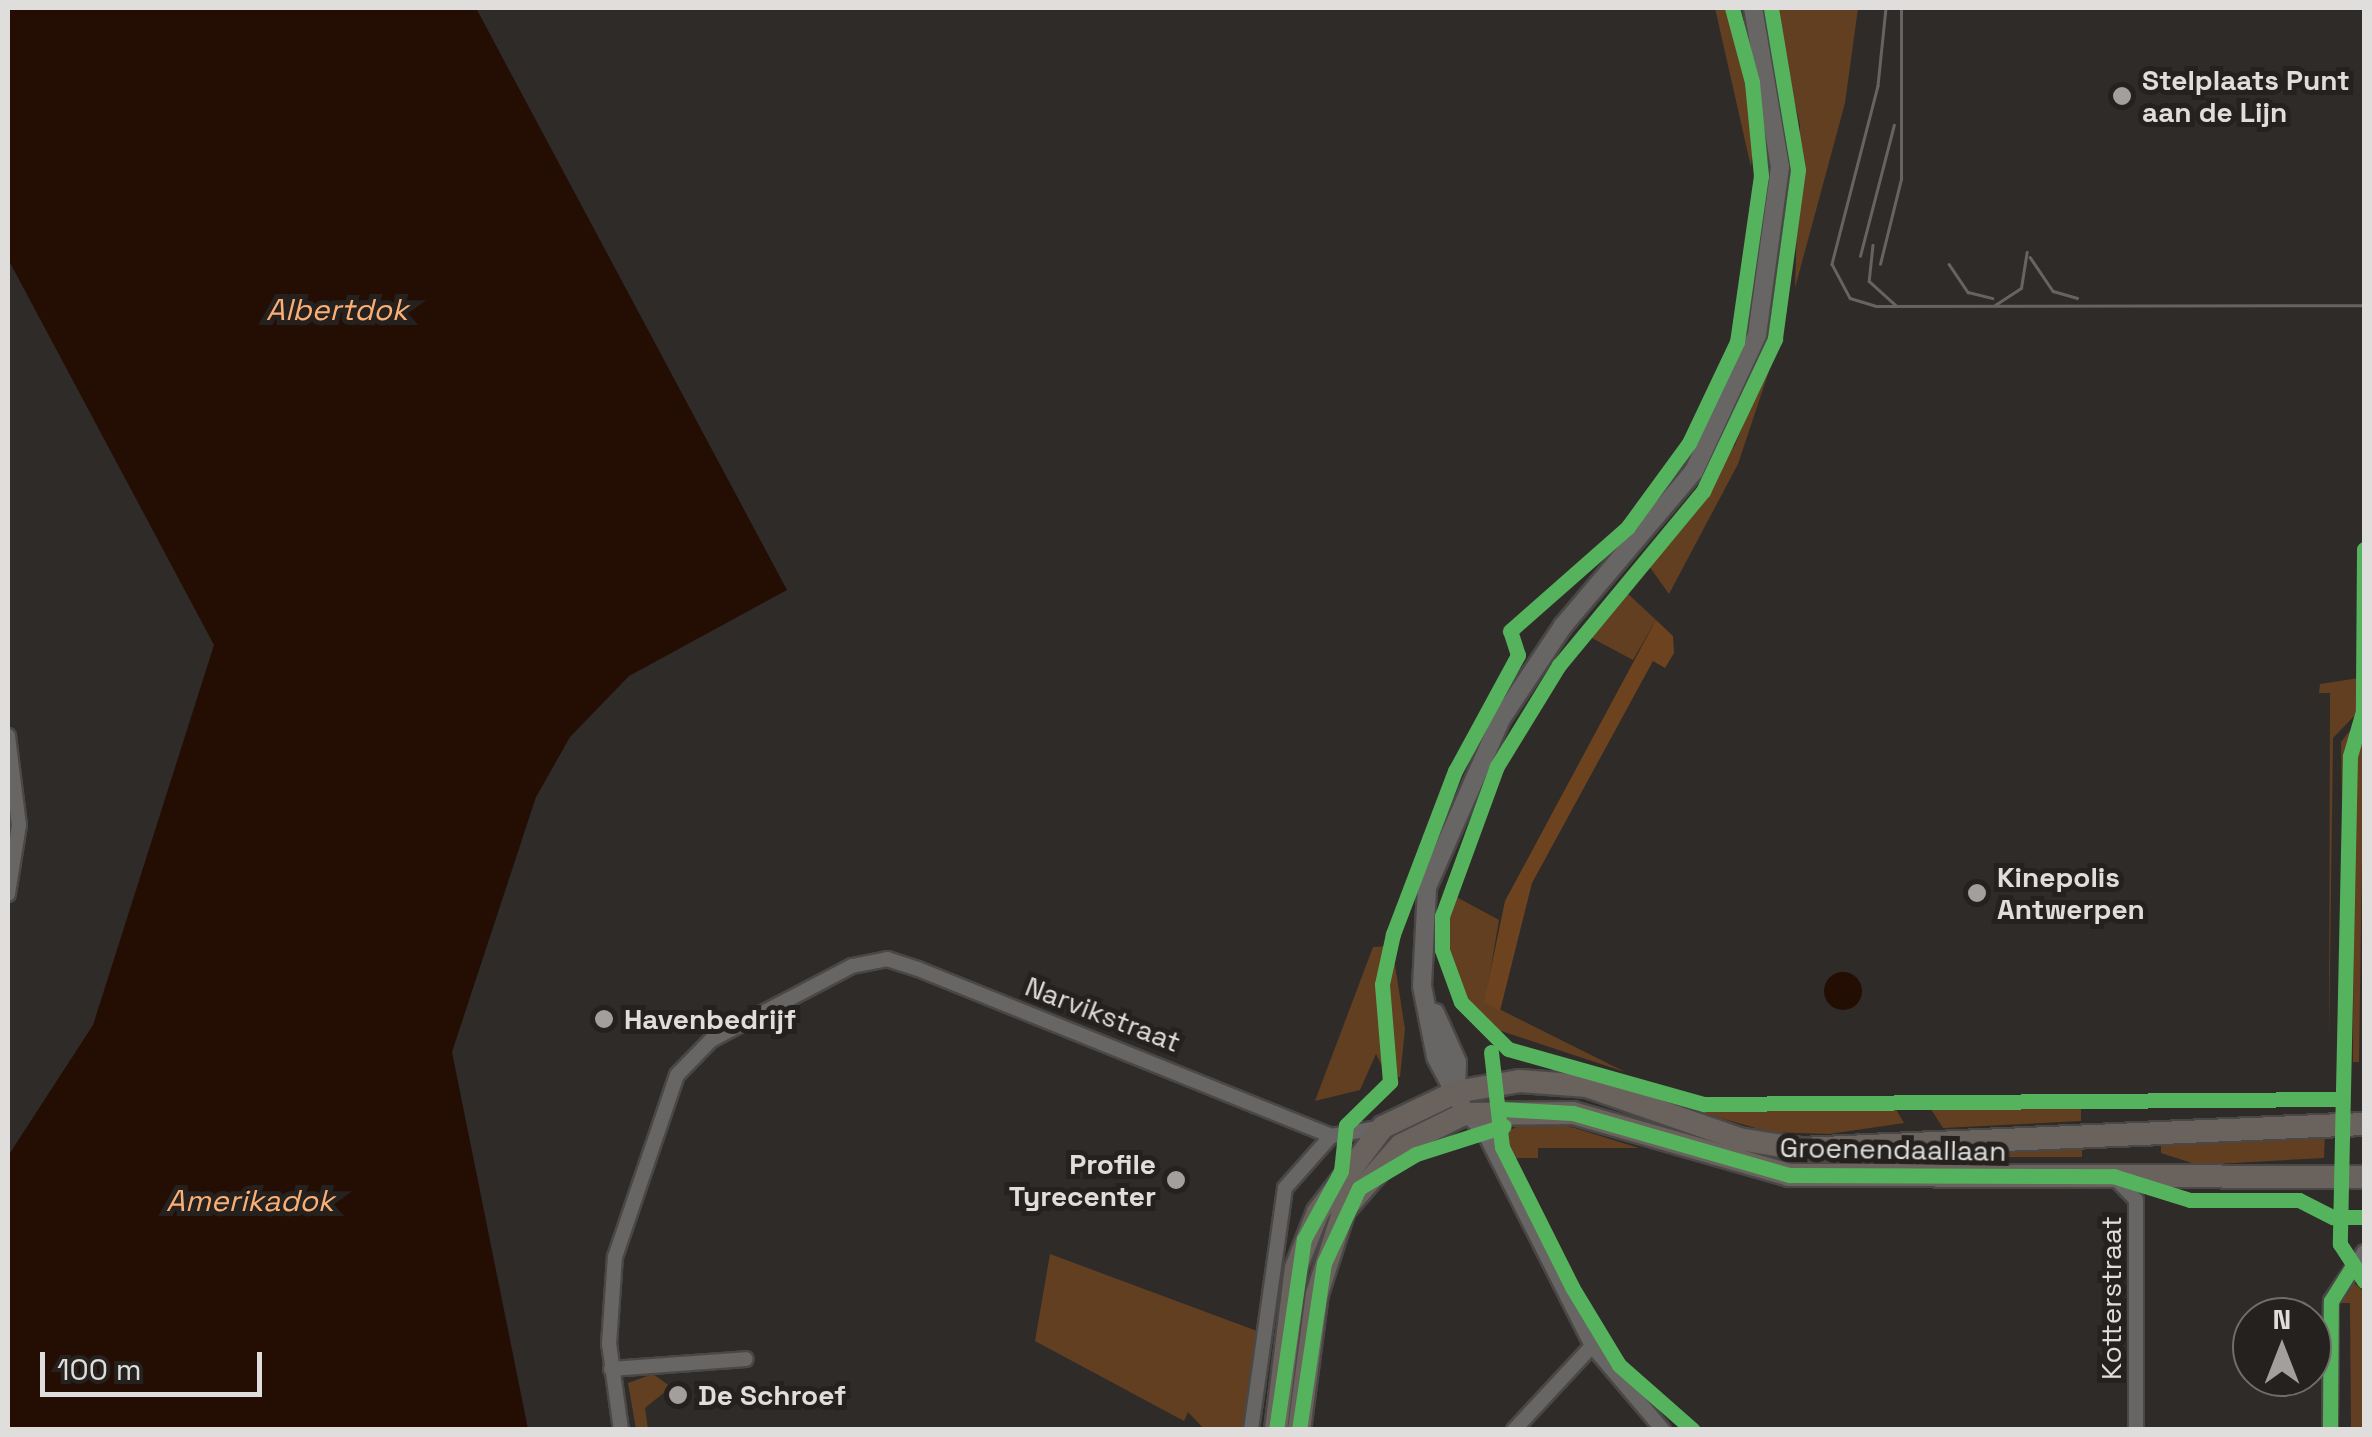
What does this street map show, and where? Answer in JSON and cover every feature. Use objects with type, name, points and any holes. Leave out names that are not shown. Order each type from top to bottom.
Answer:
[{"type":"main road","name":"Groenendaallaan","points":[[1460,1103],[1520,1081],[1586,1086],[1756,1144],[1801,1149],[2104,1128],[2364,1124]]},
{"type":"main road","points":[[1276,1430],[1296,1268],[1342,1171],[1384,1127],[1460,1103]]},
{"type":"main road","points":[[1299,1430],[1324,1263],[1368,1176],[1413,1136],[1460,1103]]},
{"type":"main road","name":"Groenendaallaan","points":[[1460,1103],[1573,1113],[1789,1176],[2364,1177]]},
{"type":"street","points":[[1663,1430],[1592,1346],[1484,1132],[1460,1103],[1457,1062],[1422,986],[1427,888],[1500,719],[1563,626],[1687,481],[1758,335],[1780,167],[1753,8]]},
{"type":"street","points":[[8,736],[20,825],[8,894]]},
{"type":"street","name":"Narvikstraat","points":[[610,1369],[615,1257],[676,1076],[710,1040],[852,966],[888,959],[918,969],[1331,1136]]},
{"type":"street","points":[[1251,1430],[1285,1188],[1331,1136],[1384,1127]]},
{"type":"street","name":"Kotterstraat","points":[[2113,1176],[2136,1200],[2136,1430]]},
{"type":"street","points":[[2330,1430],[2332,1302],[2364,1252]]},
{"type":"street","points":[[1514,1430],[1592,1346]]},
{"type":"street","points":[[621,1430],[610,1369],[746,1358]]},
{"type":"shaded area","points":[[1715,8],[1728,8],[1741,48],[1755,124],[1751,167]]},
{"type":"shaded area","points":[[1774,8],[1858,8],[1845,103],[1795,288],[1800,126]]},
{"type":"shaded area","points":[[1785,323],[1738,464],[1669,594],[1649,566],[1735,445]]},
{"type":"shaded area","points":[[1626,592],[1656,620],[1633,660],[1590,637]]},
{"type":"shaded area","points":[[1656,620],[1673,636],[1674,653],[1665,668],[1653,661],[1532,883],[1500,1011],[1484,1002],[1505,901]]},
{"type":"shaded area","points":[[2359,678],[2359,711],[2333,738],[2329,1046],[2330,693],[2319,693],[2320,684]]},
{"type":"shaded area","points":[[2358,720],[2347,756],[2346,1063],[2341,742]]},
{"type":"shaded area","points":[[2364,723],[2359,1062],[2353,1062],[2354,758]]},
{"type":"shaded area","points":[[1451,894],[1499,920],[1485,1002],[1625,1072],[1480,1024],[1447,954]]},
{"type":"shaded area","points":[[1392,946],[1405,1029],[1400,1077],[1388,1078],[1376,1054],[1360,1090],[1315,1101],[1373,947]]},
{"type":"shaded area","points":[[2081,1105],[2081,1121],[1943,1128],[1929,1106]]},
{"type":"shaded area","points":[[1894,1106],[1904,1123],[1829,1134],[1770,1132],[1688,1109]]},
{"type":"shaded area","points":[[1527,1121],[1565,1125],[1639,1148],[1538,1148],[1538,1158],[1511,1158],[1505,1133]]},
{"type":"shaded area","points":[[2325,1133],[2324,1158],[2198,1165],[2161,1153],[2161,1140]]},
{"type":"shaded area","points":[[2082,1139],[2082,1157],[1945,1157],[1945,1145]]},
{"type":"shaded area","points":[[1940,1146],[1941,1158],[1822,1169],[1743,1158],[1746,1150]]},
{"type":"shaded area","points":[[1050,1254],[1257,1331],[1243,1429],[1204,1429],[1188,1412],[1184,1421],[1035,1341]]},
{"type":"shaded area","points":[[2350,1279],[2362,1290],[2364,1429],[2351,1429],[2350,1303],[2337,1303]]},
{"type":"shaded area","points":[[653,1374],[671,1387],[645,1408],[648,1429],[636,1429],[628,1383]]},
{"type":"water","points":[[8,8],[476,8],[787,590],[629,676],[570,737],[536,797],[452,1052],[528,1429],[8,1429],[8,1156],[93,1025],[214,645],[8,259]]},
{"type":"water","points":[[1843,972],[1856,978],[1862,991],[1856,1004],[1843,1010],[1830,1004],[1824,991],[1830,978]]},
{"type":"tram line","points":[[1886,8],[1878,86],[1832,264],[1850,298],[1876,306],[2364,305]]},
{"type":"tram line","points":[[1880,264],[1901,179],[1901,8]]},
{"type":"tram line","points":[[1860,256],[1894,125]]},
{"type":"tram line","points":[[1873,245],[1869,281],[1896,305]]},
{"type":"tram line","points":[[1995,305],[2021,288],[2027,252]]},
{"type":"tram line","points":[[2030,257],[2053,291],[2077,298]]},
{"type":"tram line","points":[[1949,264],[1968,292],[1992,298]]},
{"type":"cycle path","points":[[1276,1430],[1304,1239],[1341,1171],[1346,1125],[1390,1082],[1382,984],[1393,934],[1455,771],[1518,655],[1510,631],[1627,528],[1689,443],[1737,342],[1761,176],[1752,82],[1732,8]]},
{"type":"cycle path","points":[[1771,8],[1798,170],[1775,339],[1703,491],[1559,665],[1497,766],[1442,916],[1442,950],[1461,1002],[1508,1049],[1704,1104],[2340,1099]]},
{"type":"cycle path","points":[[2364,549],[2363,711],[2350,756],[2340,1244],[2364,1281]]},
{"type":"cycle path","points":[[1491,1052],[1502,1147],[1572,1287],[1619,1365],[1693,1430]]},
{"type":"cycle path","points":[[1501,1109],[1573,1113],[1789,1175],[2113,1176],[2190,1200],[2299,1200],[2333,1217],[2364,1217]]},
{"type":"cycle path","points":[[1299,1430],[1324,1263],[1359,1188],[1416,1154],[1504,1126]]},
{"type":"cycle path","points":[[2330,1430],[2331,1301],[2352,1267]]},
{"type":"place","name":"Stelplaats Punt aan de Lijn","points":[[2122,96]]},
{"type":"place","name":"Kinepolis Antwerpen","points":[[1977,893]]},
{"type":"place","name":"Havenbedrijf","points":[[604,1019]]},
{"type":"place","name":"Profile Tyrecenter","points":[[1176,1180]]},
{"type":"place","name":"De Schroef","points":[[678,1395]]},
{"type":"water label","name":"Albertdok","points":[[337,310]]},
{"type":"water label","name":"Amerikadok","points":[[250,1201]]}]
